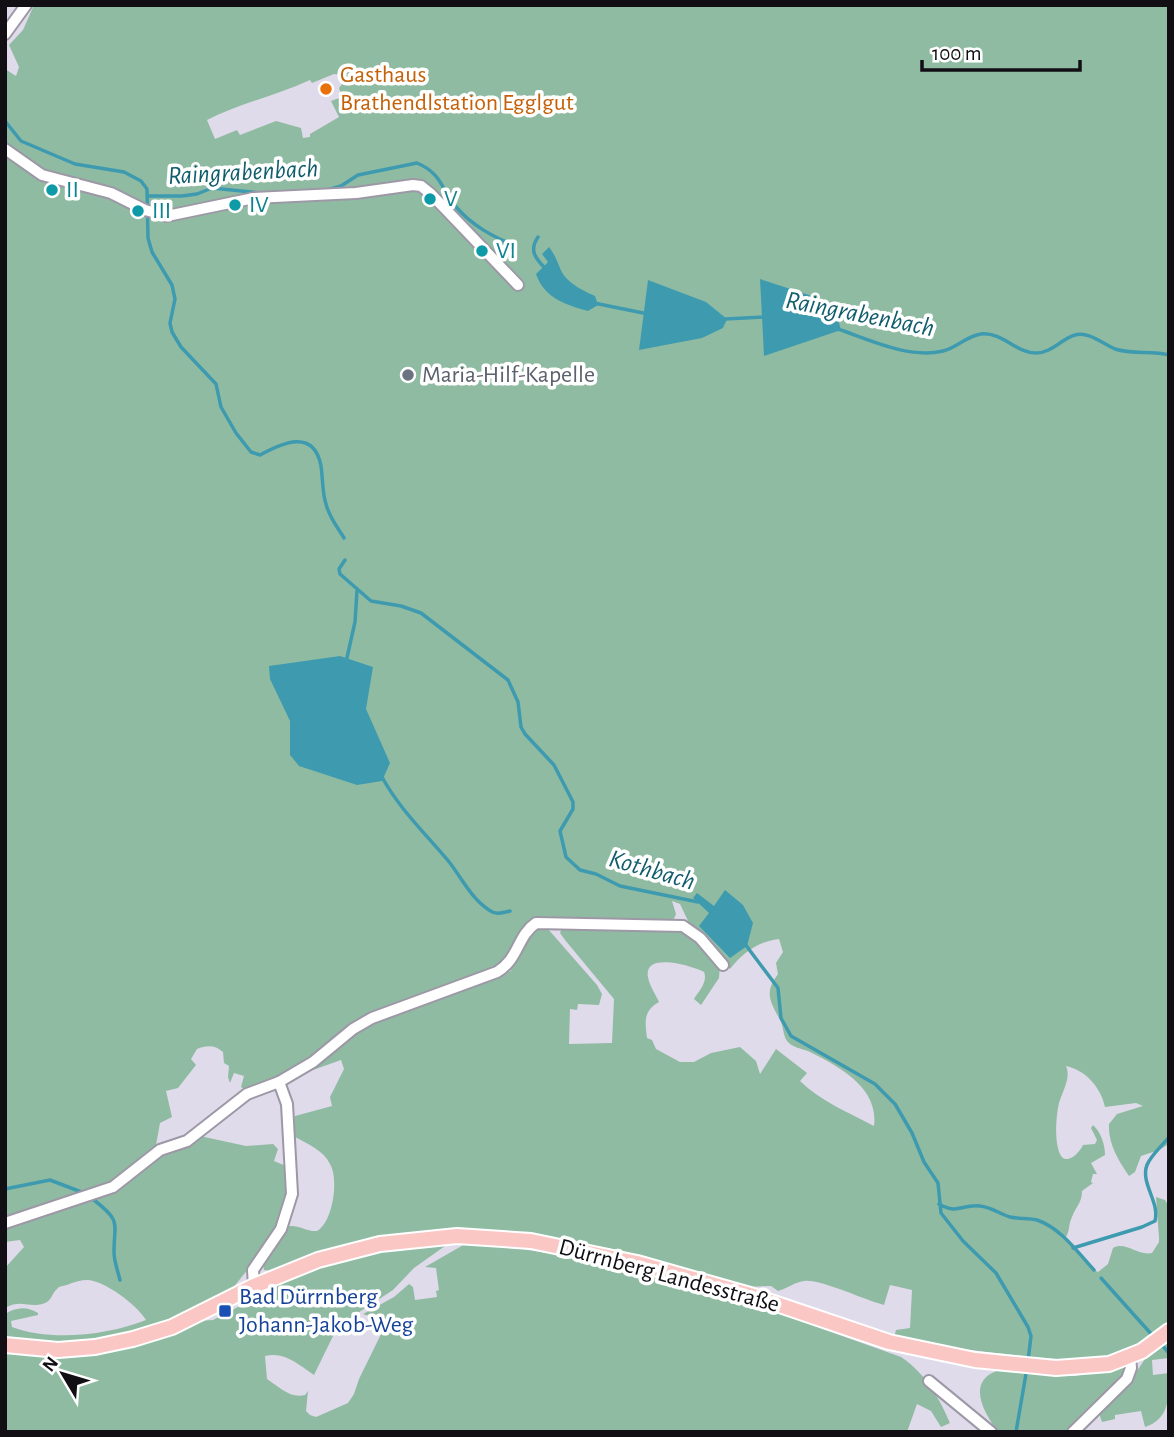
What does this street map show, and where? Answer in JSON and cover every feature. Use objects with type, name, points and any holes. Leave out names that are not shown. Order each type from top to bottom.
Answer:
[{"type":"main road","name":"Dürrnberg Landesstraße","points":[[5,1345],[58,1350],[134,1339],[172,1326],[254,1286],[318,1260],[380,1244],[457,1236],[507,1238],[575,1249],[701,1280],[902,1346],[1004,1363],[1056,1368],[1109,1364],[1154,1344],[1169,1331]]},
{"type":"street","points":[[5,34],[26,5]]},
{"type":"street","points":[[5,149],[42,175],[111,193],[159,214],[178,215],[216,204],[254,198],[356,193],[417,185],[431,194],[518,285]]},
{"type":"street","points":[[5,1223],[105,1191],[131,1176],[160,1150],[187,1141],[240,1098],[258,1088],[279,1082],[313,1062],[353,1029],[372,1018],[497,972],[514,957],[525,934],[536,923],[683,926],[701,938],[723,965]]},
{"type":"street","points":[[254,1286],[253,1270],[286,1219],[292,1194],[287,1104],[279,1082]]},
{"type":"street","points":[[1073,1432],[1127,1379],[1131,1368],[1129,1357]]},
{"type":"street","points":[[929,1381],[991,1432]]},
{"type":"green space","points":[[34,5],[1169,5],[1169,1144],[1141,1156],[1135,1172],[1129,1176],[1114,1151],[1109,1124],[1117,1114],[1143,1106],[1136,1103],[1105,1107],[1092,1081],[1080,1071],[1066,1066],[1068,1076],[1059,1103],[1056,1128],[1058,1148],[1066,1159],[1074,1156],[1083,1145],[1095,1144],[1097,1140],[1091,1128],[1093,1125],[1103,1143],[1105,1155],[1091,1163],[1097,1174],[1093,1174],[1093,1183],[1082,1191],[1065,1238],[1094,1270],[1098,1272],[1108,1264],[1113,1248],[1118,1246],[1152,1253],[1159,1242],[1156,1197],[1165,1200],[1168,1205],[1169,1320],[1157,1333],[1127,1351],[1085,1359],[1045,1358],[949,1347],[894,1337],[896,1330],[910,1328],[912,1290],[890,1285],[884,1305],[811,1281],[778,1291],[771,1286],[744,1287],[638,1257],[549,1238],[503,1232],[459,1230],[272,1271],[264,1270],[263,1263],[286,1227],[317,1231],[327,1219],[333,1200],[334,1180],[330,1164],[319,1151],[295,1137],[295,1116],[332,1106],[330,1097],[344,1069],[341,1060],[296,1076],[356,1031],[396,1012],[511,971],[512,963],[502,964],[391,1007],[292,1072],[246,1090],[241,1087],[244,1076],[234,1073],[230,1083],[229,1066],[224,1063],[223,1052],[211,1046],[197,1049],[191,1059],[196,1065],[178,1088],[166,1091],[172,1117],[160,1123],[156,1145],[161,1153],[200,1136],[246,1146],[273,1144],[278,1149],[274,1161],[286,1166],[288,1193],[281,1222],[232,1289],[176,1319],[113,1338],[65,1344],[5,1340],[5,1314],[17,1309],[30,1309],[38,1315],[11,1321],[12,1327],[44,1334],[97,1333],[146,1320],[120,1295],[88,1280],[59,1287],[45,1303],[16,1304],[5,1308],[5,1268],[24,1247],[20,1240],[5,1242],[5,69],[16,76],[19,67],[9,45],[23,30]],"holes":[[[334,74],[346,79],[339,88],[342,97],[331,101],[339,117],[310,134],[310,137],[303,138],[301,128],[276,121],[240,135],[237,130],[215,139],[207,120],[310,80],[312,83]],[[672,901],[680,904],[689,923],[730,969],[752,949],[779,939],[783,952],[776,963],[778,974],[773,981],[770,998],[785,1038],[792,1045],[820,1057],[854,1080],[870,1100],[874,1112],[874,1126],[808,1088],[800,1081],[807,1073],[776,1049],[760,1074],[756,1061],[740,1047],[711,1053],[694,1062],[680,1062],[656,1049],[652,1040],[647,1038],[646,1027],[646,1017],[650,1009],[659,1002],[648,977],[653,964],[670,962],[704,972],[704,983],[694,999],[701,1005],[719,978],[720,965],[692,935],[677,929],[562,927],[560,933],[565,940],[614,999],[612,1043],[569,1044],[570,1009],[577,1010],[578,1004],[599,1005],[602,994],[541,921],[673,921],[676,914]]]},
{"type":"green space","points":[[444,1241],[445,1246],[414,1268],[393,1290],[344,1322],[335,1332],[314,1375],[291,1360],[272,1355],[265,1356],[267,1379],[285,1392],[295,1395],[305,1395],[308,1391],[306,1411],[316,1417],[348,1403],[386,1324],[363,1314],[394,1297],[409,1284],[413,1287],[415,1300],[437,1297],[436,1291],[439,1290],[436,1268],[425,1267],[465,1244],[482,1243],[587,1259],[661,1275],[719,1292],[901,1357],[917,1370],[930,1386],[950,1423],[941,1427],[931,1411],[917,1404],[907,1432],[5,1432],[5,1351],[44,1356],[83,1355],[197,1321],[213,1320],[238,1307],[248,1295],[315,1265],[385,1248]]},
{"type":"green space","points":[[1169,1340],[1169,1358],[1152,1360],[1153,1375],[1169,1373],[1166,1406],[1159,1419],[1145,1427],[1141,1411],[1115,1415],[1115,1419],[1102,1422],[1099,1413],[1102,1398],[1064,1432],[998,1432],[983,1407],[980,1389],[983,1382],[999,1370],[1075,1376],[1124,1367],[1129,1383],[1147,1356]]},
{"type":"water","points":[[549,247],[562,273],[595,296],[598,305],[588,311],[580,309],[564,303],[544,289],[536,274],[548,262],[542,254]]},
{"type":"water","points":[[760,279],[809,295],[836,313],[841,330],[764,356]]},
{"type":"water","points":[[648,280],[706,302],[727,319],[723,328],[702,338],[639,350]]},
{"type":"water","points":[[340,656],[373,667],[366,709],[390,763],[382,781],[357,785],[299,766],[290,755],[290,721],[270,679],[269,666]]},
{"type":"water","points":[[725,890],[743,905],[753,923],[747,946],[730,958],[699,926],[709,913],[693,898],[697,893],[714,906]]},
{"type":"waterway","name":"Kothbach","points":[[5,121],[21,141],[75,164],[124,172],[141,181],[147,189],[148,238],[152,252],[172,285],[175,299],[170,323],[172,332],[181,347],[216,384],[221,407],[251,452],[260,455],[278,446],[296,442],[312,447],[321,466],[327,509],[344,538]]},
{"type":"waterway","name":"Raingrabenbach","points":[[327,190],[341,186],[358,175],[417,163],[437,177],[457,208],[470,220],[513,245]]},
{"type":"waterway","name":"Raingrabenbach","points":[[149,196],[182,196],[212,188],[261,193]]},
{"type":"waterway","points":[[538,237],[534,254],[545,268]]},
{"type":"waterway","name":"Raingrabenbach","points":[[594,303],[648,314]]},
{"type":"waterway","name":"Raingrabenbach","points":[[725,319],[766,317]]},
{"type":"waterway","name":"Raingrabenbach","points":[[838,329],[890,347],[917,352],[943,351],[971,337],[989,334],[1022,350],[1036,353],[1080,334],[1091,336],[1122,351],[1169,355]]},
{"type":"waterway","name":"Kothbach","points":[[345,560],[339,569],[340,574],[371,601],[401,606],[421,613],[508,680],[518,702],[521,727],[554,765],[573,802],[573,809],[560,831],[566,857],[580,870],[596,874],[620,886],[698,902]]},
{"type":"waterway","name":"Kothbach","points":[[346,662],[355,622],[357,591]]},
{"type":"waterway","name":"Kothbach","points":[[382,777],[405,811],[450,863],[477,900],[494,913],[510,911]]},
{"type":"waterway","name":"Kothbach","points":[[745,944],[778,988],[781,1018],[791,1036],[875,1084],[895,1104],[912,1133],[924,1162],[938,1183],[941,1213],[963,1241],[996,1273],[1028,1327],[1031,1336],[1028,1361]]},
{"type":"waterway","points":[[1073,1248],[1155,1221],[1155,1207],[1146,1179],[1147,1165],[1169,1137]]},
{"type":"waterway","points":[[5,1189],[50,1180],[84,1193]]},
{"type":"waterway","points":[[94,1200],[113,1218],[114,1256],[120,1280]]},
{"type":"waterway","points":[[939,1204],[951,1209],[984,1207],[1010,1217],[1037,1220],[1061,1235],[1094,1270]]},
{"type":"waterway","points":[[1101,1278],[1153,1336]]},
{"type":"waterway","points":[[1162,1345],[1169,1353]]},
{"type":"waterway","name":"Kothbach","points":[[1016,1432],[1027,1368]]},
{"type":"place","name":"Gasthaus Brathendlstation Egglgut","points":[[326,89]]},
{"type":"place","name":"II","points":[[52,190]]},
{"type":"place","name":"V","points":[[430,199]]},
{"type":"place","name":"IV","points":[[235,205]]},
{"type":"place","name":"III","points":[[138,211]]},
{"type":"place","name":"VI","points":[[482,251]]},
{"type":"place","name":"Maria-Hilf-Kapelle","points":[[408,375]]},
{"type":"place","name":"Bad Dürrnberg Johann-Jakob-Weg","points":[[225,1311]]}]
